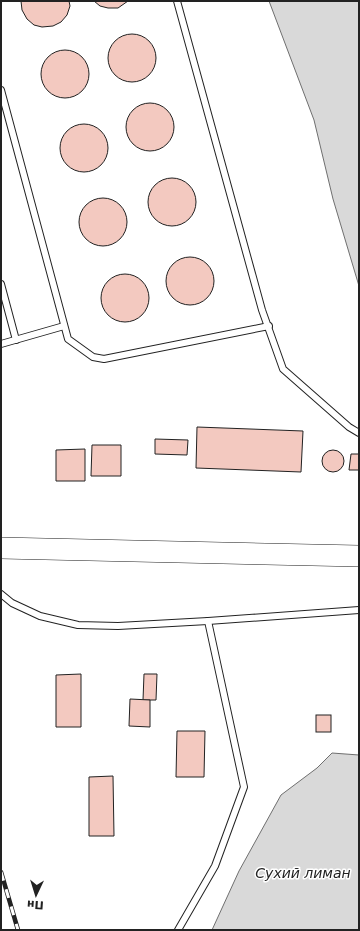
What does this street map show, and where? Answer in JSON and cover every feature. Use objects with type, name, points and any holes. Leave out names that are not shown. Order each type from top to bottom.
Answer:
[{"type":"main road","points":[[1,548],[359,556]]},
{"type":"lane","points":[[177,1],[262,310],[269,326],[283,369],[349,427],[359,433]]},
{"type":"lane","points":[[1,90],[68,339],[93,357],[104,359],[269,326]]},
{"type":"lane","points":[[1,284],[16,340]]},
{"type":"lane","points":[[1,344],[64,326]]},
{"type":"lane","points":[[1,594],[12,603],[40,616],[78,625],[118,626],[359,610]]},
{"type":"lane","points":[[178,930],[215,866],[244,786],[208,621]]},
{"type":"water","points":[[269,1],[359,1],[359,286],[333,199],[314,120]]},
{"type":"water","name":"Сухий лиман","points":[[332,753],[359,755],[359,930],[212,930],[239,871],[281,795],[317,768]]},
{"type":"building","points":[[21,1],[69,1],[70,6],[67,15],[61,22],[53,26],[42,27],[34,25],[27,19],[22,10]]},
{"type":"building","points":[[94,1],[128,1],[118,8],[108,8],[100,6]]},
{"type":"building","points":[[127,34],[137,34],[149,41],[156,53],[156,63],[149,75],[137,82],[127,82],[119,78],[112,71],[108,63],[108,53],[112,45],[119,38]]},
{"type":"building","points":[[60,50],[70,50],[82,57],[89,69],[89,79],[82,91],[70,98],[60,98],[52,94],[45,87],[41,79],[41,69],[45,61],[52,54]]},
{"type":"building","points":[[145,103],[155,103],[167,110],[174,122],[174,132],[167,144],[155,151],[145,151],[137,147],[130,140],[126,132],[126,122],[130,114],[137,107]]},
{"type":"building","points":[[79,124],[89,124],[101,131],[108,143],[108,153],[101,165],[89,172],[79,172],[71,168],[64,161],[60,153],[60,143],[64,135],[71,128]]},
{"type":"building","points":[[167,178],[177,178],[189,185],[196,197],[196,207],[189,219],[177,226],[167,226],[159,222],[152,215],[148,207],[148,197],[152,189],[159,182]]},
{"type":"building","points":[[98,198],[108,198],[120,205],[127,217],[127,227],[120,239],[108,246],[98,246],[90,242],[83,235],[79,227],[79,217],[83,209],[90,202]]},
{"type":"building","points":[[185,257],[195,257],[207,264],[214,276],[214,286],[207,298],[195,305],[185,305],[177,301],[170,294],[166,286],[166,276],[170,268],[177,261]]},
{"type":"building","points":[[120,274],[130,274],[142,281],[149,293],[149,303],[142,315],[130,322],[120,322],[112,318],[105,311],[101,303],[101,293],[105,285],[112,278]]},
{"type":"building","points":[[197,427],[303,431],[301,472],[196,468]]},
{"type":"building","points":[[155,439],[188,440],[187,455],[155,454]]},
{"type":"building","points":[[92,445],[121,445],[121,476],[91,476]]},
{"type":"building","points":[[85,449],[85,481],[56,481],[56,450]]},
{"type":"building","points":[[333,450],[341,453],[344,461],[341,469],[333,472],[325,469],[322,461],[325,453]]},
{"type":"building","points":[[351,454],[359,454],[359,470],[349,470]]},
{"type":"building","points":[[81,674],[81,727],[56,727],[56,675]]},
{"type":"building","points":[[144,674],[157,674],[156,700],[143,700]]},
{"type":"building","points":[[130,699],[150,700],[150,727],[129,726]]},
{"type":"building","points":[[316,715],[331,715],[331,732],[316,732]]},
{"type":"building","points":[[177,731],[205,731],[204,777],[176,777]]},
{"type":"building","points":[[113,776],[114,836],[89,836],[89,777]]},
{"type":"railway","points":[[1,872],[18,930]]}]
